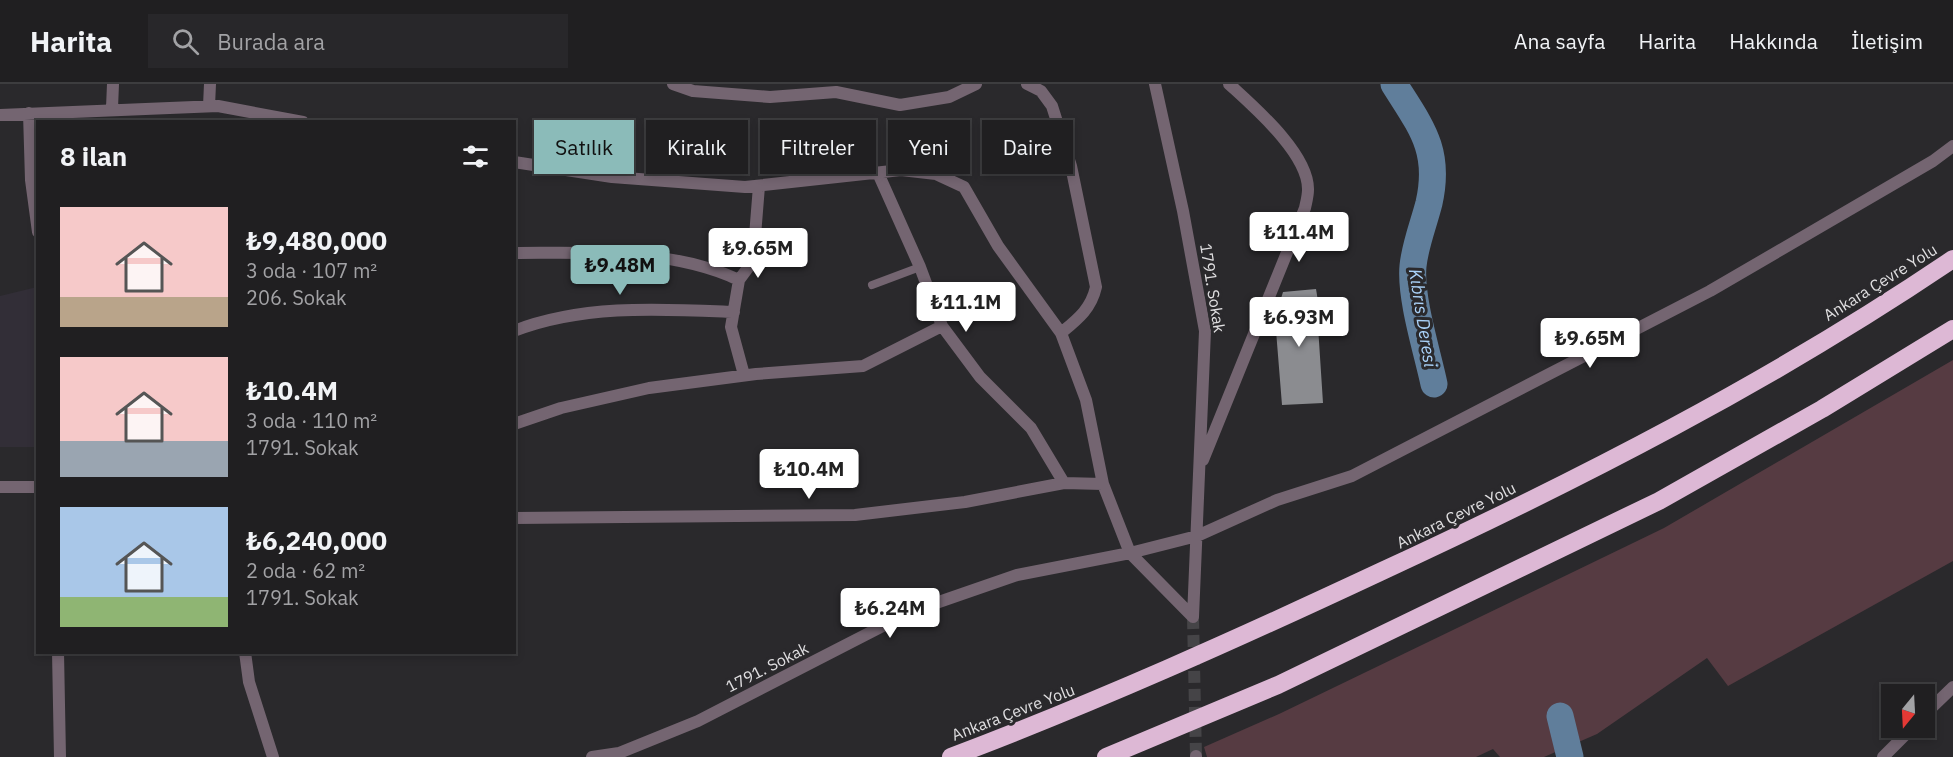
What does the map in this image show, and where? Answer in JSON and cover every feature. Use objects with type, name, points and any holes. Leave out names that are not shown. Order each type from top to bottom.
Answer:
[{"type":"highway","name":"Ankara Çevre Yolu","points":[[951,757],[1129,686],[1447,541],[1644,444],[1784,363],[1953,260]]},
{"type":"highway","points":[[1106,757],[1278,686],[1659,501],[1822,409],[1953,329]]},
{"type":"street","points":[[112,108],[113,84]]},
{"type":"street","points":[[209,106],[210,84]]},
{"type":"street","points":[[673,84],[693,91],[770,97],[836,92],[900,105],[949,97],[976,84]]},
{"type":"street","points":[[1027,84],[1041,91],[1052,106],[1071,166],[1096,287],[1093,301],[1086,311],[1061,333]]},
{"type":"street","name":"1791. Sokak","points":[[1130,553],[1193,617],[1205,331],[1183,211],[1155,84]]},
{"type":"street","points":[[1200,466],[1305,208],[1309,189],[1299,157],[1257,110],[1229,84]]},
{"type":"street","points":[[0,115],[112,108],[209,106],[267,113],[295,120]]},
{"type":"street","points":[[160,107],[160,120]]},
{"type":"street","points":[[29,113],[31,180],[36,217]]},
{"type":"street","points":[[1197,536],[1277,500],[1352,476],[1710,291],[1933,161],[1953,146]]},
{"type":"street","points":[[516,162],[612,177],[759,186],[901,170],[936,174],[964,188],[998,246],[1061,333],[1086,399],[1103,484],[1130,553]]},
{"type":"street","points":[[878,173],[920,267],[942,326],[980,377],[1031,428],[1064,483]]},
{"type":"street","points":[[744,375],[732,327],[740,280],[753,261],[759,186]]},
{"type":"street","points":[[516,253],[595,253],[674,260],[718,270],[740,280]]},
{"type":"street","points":[[516,330],[539,321],[619,311],[734,312]]},
{"type":"street","points":[[516,423],[561,408],[649,387],[744,375],[862,366],[942,326]]},
{"type":"street","points":[[516,518],[855,515],[965,502],[1064,483],[1103,484]]},
{"type":"street","points":[[0,487],[36,487]]},
{"type":"street","name":"1791. Sokak","points":[[592,757],[619,753],[698,721],[910,612],[1017,575],[1130,553],[1197,536]]},
{"type":"street","points":[[58,654],[60,757]]},
{"type":"street","points":[[245,654],[249,682],[273,757]]},
{"type":"street","points":[[1935,704],[1953,687]]},
{"type":"street","points":[[1882,757],[1902,738]]},
{"type":"lane","points":[[872,285],[920,267]]},
{"type":"shaded area","points":[[36,287],[36,447],[0,447],[0,296]]},
{"type":"shaded area","points":[[1953,360],[1953,561],[1728,686],[1707,658],[1597,734],[1544,757],[1500,757],[1493,749],[1476,757],[1207,757],[1204,747],[1279,714],[1664,528]]},
{"type":"building","points":[[1316,289],[1322,325],[1318,326],[1323,403],[1282,405],[1275,318],[1283,292]]},
{"type":"waterway","name":"Kıbrıs Deresi","points":[[1394,84],[1413,113],[1430,153],[1432,184],[1416,250],[1413,279],[1416,309],[1434,384]]},
{"type":"waterway","name":"Kıbrıs Deresi","points":[[1560,716],[1570,757]]},
{"type":"tunnel","points":[[1193,617],[1196,756]]}]
